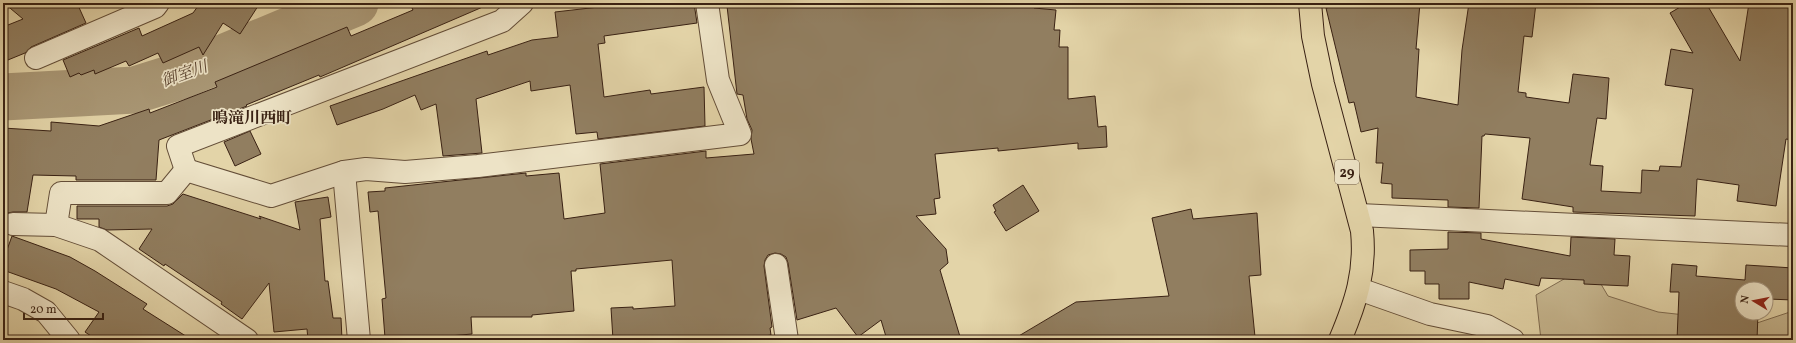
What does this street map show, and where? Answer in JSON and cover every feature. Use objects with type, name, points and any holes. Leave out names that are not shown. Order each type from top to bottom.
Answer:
[{"type":"main road","name":"29","points":[[1310,3],[1313,36],[1323,84],[1359,215],[1364,250],[1359,289],[1340,340]]},
{"type":"street","points":[[36,58],[155,7],[158,3]]},
{"type":"street","points":[[186,170],[178,146],[502,21],[522,3]]},
{"type":"street","points":[[186,170],[271,196],[344,172],[366,168],[405,172],[478,166],[740,134],[718,80],[708,3]]},
{"type":"street","points":[[56,225],[61,193],[166,193],[186,170]]},
{"type":"street","points":[[344,172],[359,340]]},
{"type":"street","points":[[1359,215],[1793,235]]},
{"type":"street","points":[[13,224],[56,225],[100,240],[247,340]]},
{"type":"street","points":[[776,265],[787,340]]},
{"type":"street","points":[[1359,289],[1430,314],[1487,326],[1512,340]]},
{"type":"street","points":[[3,292],[23,299],[46,312],[69,340]]},
{"type":"shaded area","points":[[1571,275],[1598,279],[1608,296],[1658,312],[1757,323],[1763,321],[1774,321],[1774,317],[1793,311],[1793,340],[1541,340],[1536,295]]},
{"type":"building","points":[[4,3],[77,3],[86,23],[31,47],[25,53],[3,62],[3,27],[23,19]]},
{"type":"building","points":[[193,3],[260,3],[240,34],[223,23],[203,55],[199,47],[163,63],[158,53],[129,66],[126,61],[95,74],[94,70],[81,75],[79,73],[70,77],[63,60],[139,28],[142,36],[193,13],[198,6]]},
{"type":"building","points":[[424,3],[492,3],[320,77],[319,75],[246,105],[247,106],[159,140],[156,180],[76,180],[76,176],[33,175],[27,212],[7,213],[3,217],[3,128],[51,131],[51,122],[99,126],[149,109],[150,113],[217,87],[215,82],[347,27],[351,36],[413,10],[412,8]]},
{"type":"building","points":[[634,3],[694,3],[697,23],[604,36],[605,43],[598,44],[604,97],[650,90],[651,94],[704,87],[705,126],[598,139],[597,132],[576,134],[570,85],[531,91],[530,81],[476,99],[482,153],[443,156],[436,104],[421,110],[415,95],[383,109],[337,125],[330,106],[487,51],[488,55],[532,40],[558,37],[555,12]]},
{"type":"building","points":[[752,3],[1034,3],[1034,8],[1056,10],[1054,30],[1060,30],[1059,47],[1068,47],[1068,99],[1095,96],[1098,127],[1106,126],[1107,147],[1078,149],[1078,143],[998,151],[998,148],[935,154],[940,198],[934,199],[936,214],[916,216],[946,249],[948,263],[940,270],[961,340],[887,340],[881,320],[858,337],[836,308],[797,320],[788,263],[786,257],[775,253],[768,255],[764,266],[772,327],[770,328],[771,335],[741,340],[613,340],[611,308],[633,307],[633,309],[675,306],[672,260],[576,269],[576,271],[571,271],[574,311],[532,315],[532,317],[471,317],[472,334],[404,340],[403,336],[385,338],[382,299],[386,298],[378,211],[370,212],[368,192],[385,191],[385,188],[526,173],[526,176],[559,173],[564,219],[605,213],[600,164],[706,151],[706,158],[754,154],[751,139],[752,130],[747,119],[743,95],[737,94],[727,6]]},
{"type":"building","points":[[1330,3],[1420,3],[1416,49],[1419,49],[1416,97],[1458,105],[1462,50],[1469,3],[1536,3],[1532,37],[1524,36],[1518,92],[1526,93],[1526,97],[1569,103],[1573,74],[1609,78],[1606,119],[1597,118],[1590,165],[1603,166],[1601,191],[1641,193],[1642,170],[1659,171],[1660,166],[1681,167],[1693,89],[1665,85],[1671,49],[1693,53],[1670,13],[1687,3],[1706,3],[1740,61],[1749,3],[1793,3],[1793,140],[1786,139],[1776,206],[1737,201],[1739,185],[1697,179],[1695,216],[1573,212],[1573,207],[1522,199],[1530,138],[1485,134],[1482,136],[1479,208],[1448,207],[1448,200],[1392,198],[1392,184],[1381,183],[1383,163],[1376,163],[1378,128],[1361,132],[1354,102],[1349,103],[1326,8],[1331,7]]},
{"type":"building","points":[[250,131],[261,154],[235,166],[224,142]]},
{"type":"building","points":[[1023,185],[1039,211],[1006,231],[994,212],[996,211],[993,205]]},
{"type":"building","points":[[183,194],[261,219],[259,216],[300,230],[295,202],[328,197],[331,217],[320,219],[325,281],[328,281],[333,318],[341,318],[342,340],[308,340],[307,329],[274,332],[269,283],[242,319],[221,304],[222,302],[165,264],[164,266],[139,249],[152,229],[107,230],[99,227],[99,219],[77,219],[77,206],[167,206],[173,204]]},
{"type":"building","points":[[1191,209],[1193,219],[1257,213],[1261,275],[1249,276],[1255,337],[1234,340],[1012,340],[1076,302],[1169,296],[1152,218]]},
{"type":"building","points":[[1448,232],[1481,233],[1481,239],[1570,256],[1571,237],[1615,239],[1614,255],[1630,256],[1628,286],[1584,284],[1584,280],[1541,278],[1539,286],[1505,279],[1503,289],[1469,282],[1469,299],[1439,299],[1439,284],[1425,284],[1425,271],[1410,271],[1410,250],[1448,249]]},
{"type":"building","points":[[12,236],[70,257],[95,271],[147,304],[143,309],[192,340],[97,340],[85,332],[99,312],[56,289],[3,270],[3,261]]},
{"type":"building","points":[[1672,264],[1697,266],[1696,276],[1745,280],[1746,265],[1793,268],[1793,300],[1774,299],[1774,281],[1734,281],[1734,321],[1758,321],[1757,340],[1677,340],[1679,292],[1670,292]]},
{"type":"waterway","name":"御室川","points":[[3,97],[135,90],[180,76],[355,3]]},
{"type":"district","name":"鳴滝川西町","points":[[252,117]]}]
